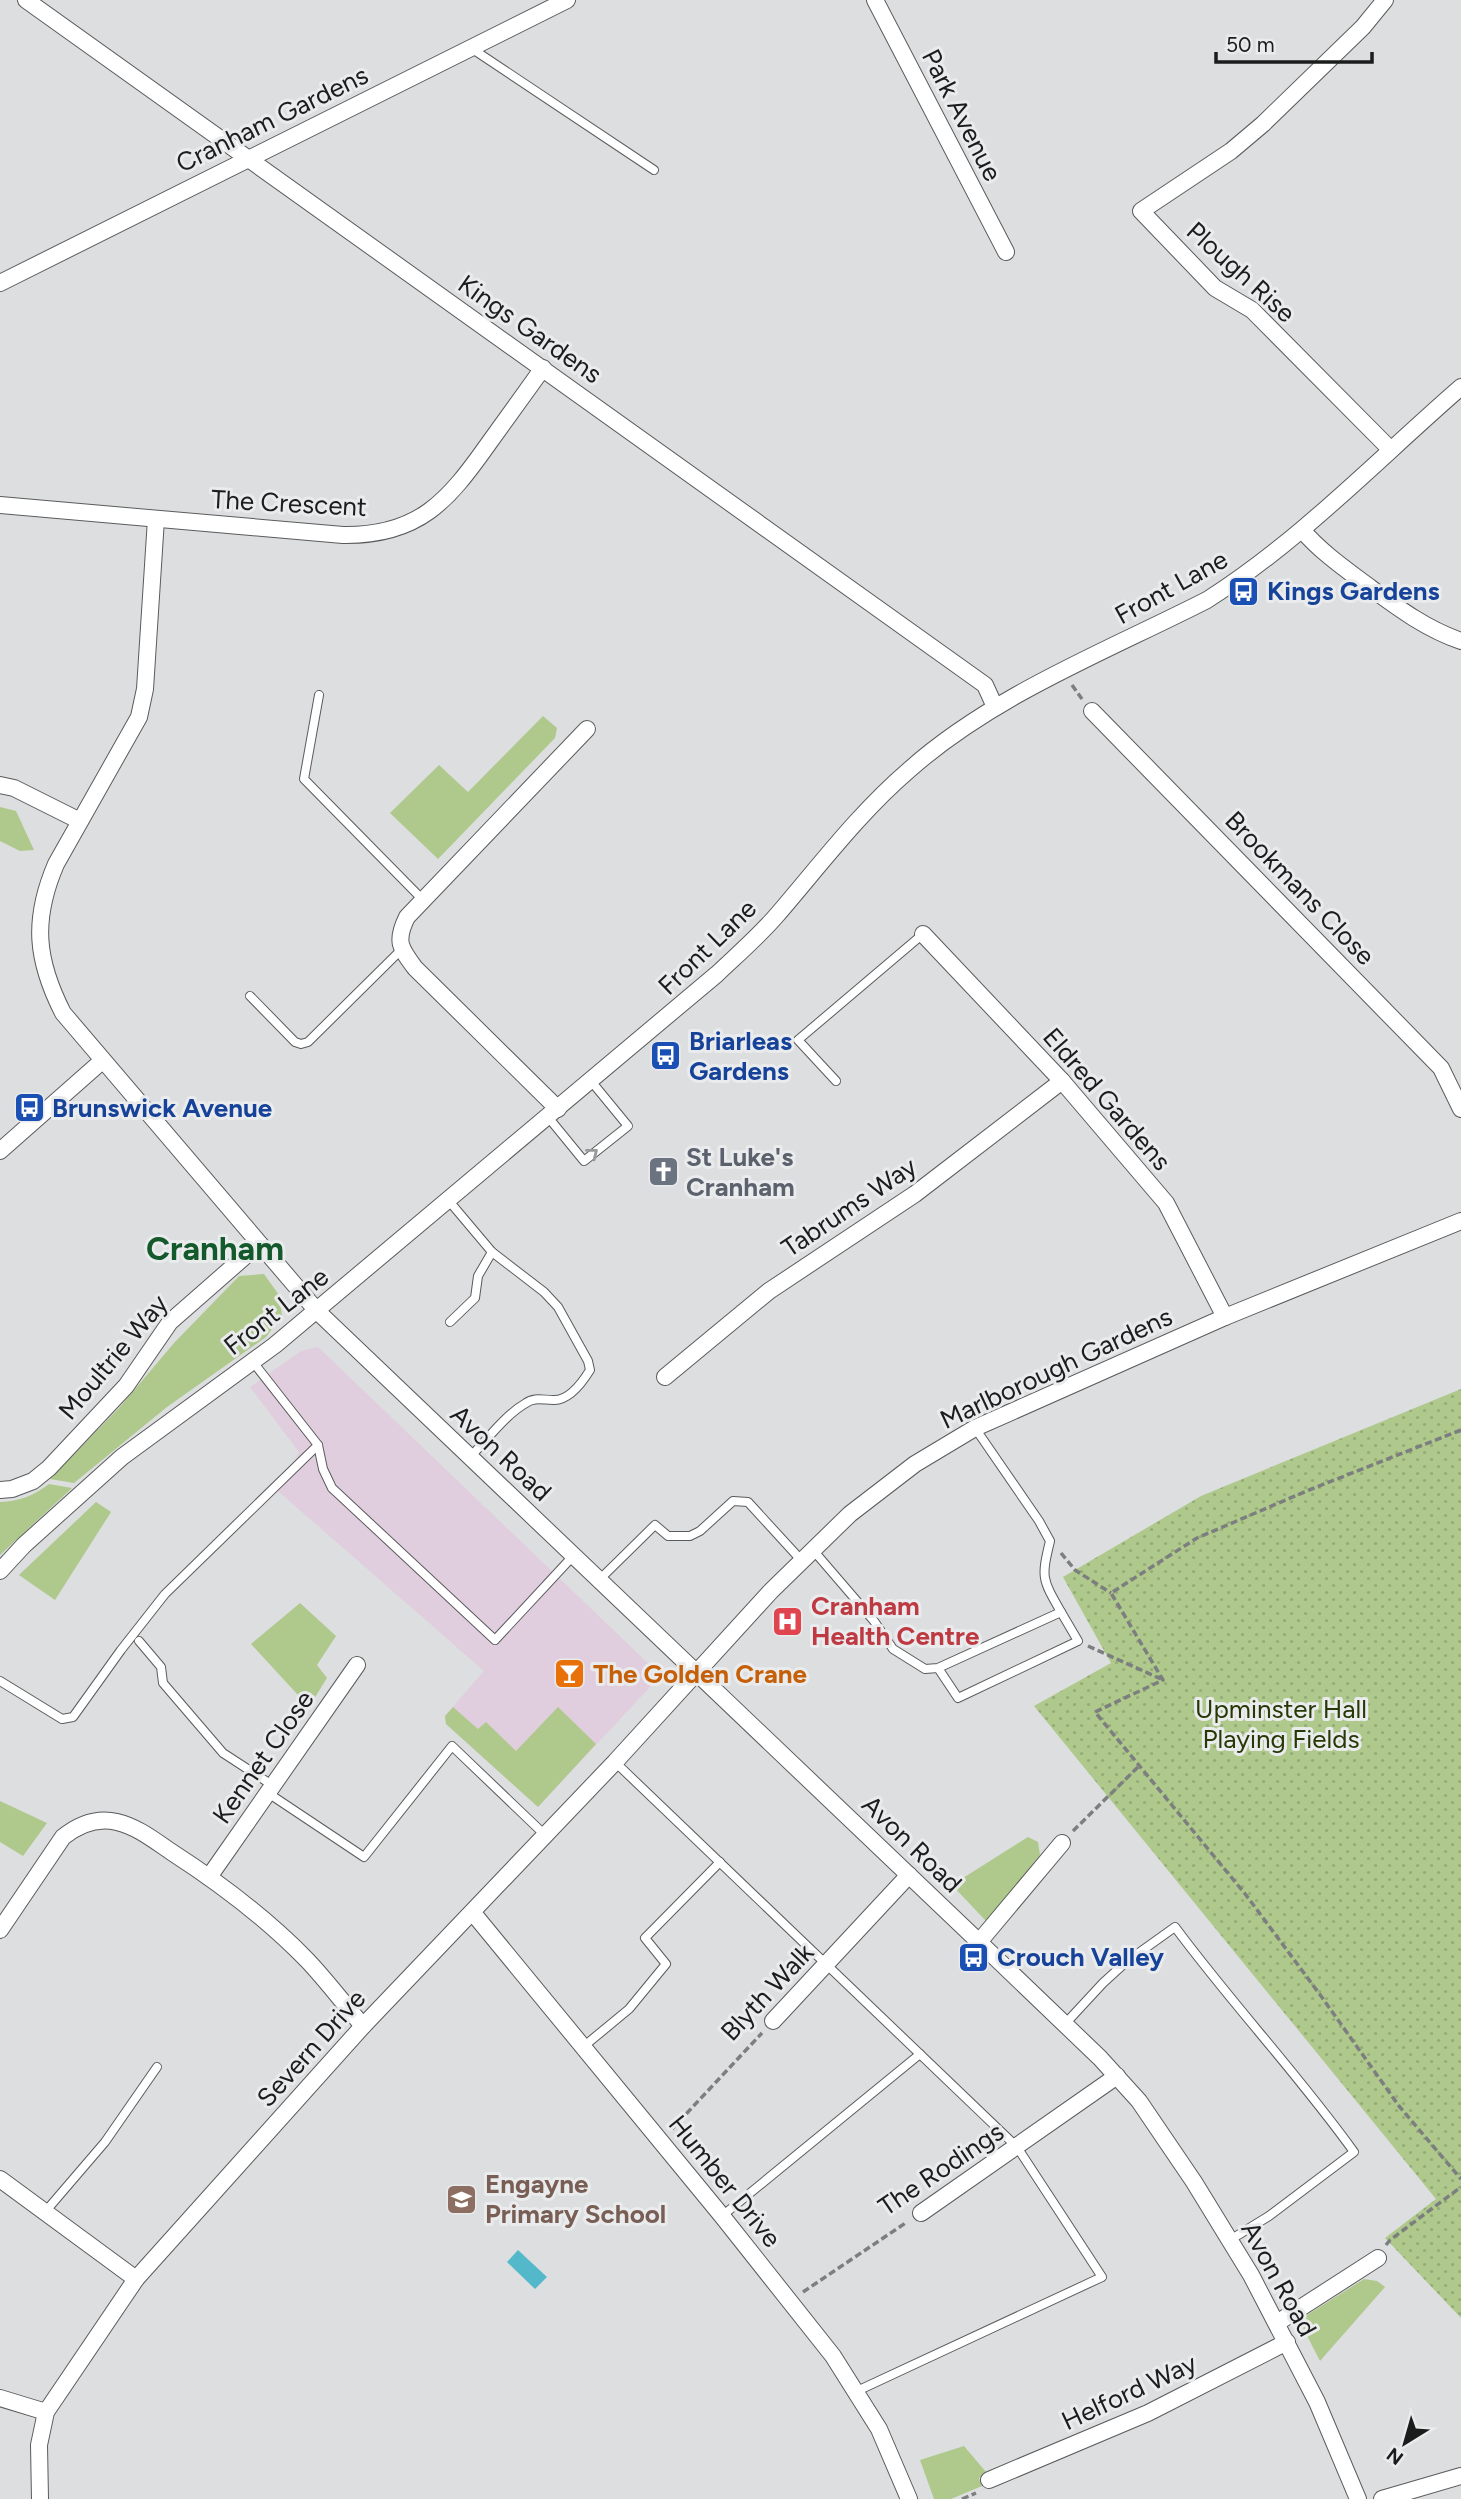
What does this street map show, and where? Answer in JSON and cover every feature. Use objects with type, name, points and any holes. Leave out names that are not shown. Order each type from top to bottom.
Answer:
[{"type":"street","name":"Kings Gardens","points":[[26,0],[985,685],[995,707]]},
{"type":"street","name":"Cranham Gardens","points":[[0,283],[567,0]]},
{"type":"street","name":"Park Avenue","points":[[875,0],[1006,252]]},
{"type":"street","name":"Plough Rise","points":[[1385,0],[1363,27],[1263,124],[1231,151],[1141,211],[1215,288],[1252,310],[1390,449]]},
{"type":"street","name":"The Crescent","points":[[0,505],[343,535],[367,535],[394,529],[416,520],[439,505],[460,484],[543,368]]},
{"type":"street","name":"Front Lane","points":[[0,1571],[24,1545],[122,1457],[253,1362],[317,1311],[717,974],[775,916],[870,806],[910,768],[995,707],[1207,600],[1239,579],[1302,530],[1461,387]]},
{"type":"street","points":[[156,519],[145,689],[139,717],[55,864],[46,888],[39,937],[50,988],[63,1013],[317,1311]]},
{"type":"street","points":[[1302,530],[1320,551],[1412,618],[1442,635],[1461,641]]},
{"type":"street","name":"Brookmans Close","points":[[1092,711],[1441,1068],[1461,1109]]},
{"type":"street","points":[[553,1113],[415,968],[401,950],[399,933],[407,918],[423,900],[587,729]]},
{"type":"street","points":[[0,785],[36,798],[80,821]]},
{"type":"street","name":"Eldred Gardens","points":[[923,934],[1062,1081],[1166,1203],[1225,1317]]},
{"type":"street","points":[[0,1151],[102,1061]]},
{"type":"street","name":"Tabrums Way","points":[[665,1377],[769,1291],[915,1194],[1062,1081]]},
{"type":"street","name":"Marlborough Gardens","points":[[697,1673],[771,1591],[850,1514],[915,1464],[975,1428],[1225,1317],[1461,1221]]},
{"type":"street","name":"Moultrie Way","points":[[0,1490],[12,1489],[33,1481],[49,1468],[126,1386],[170,1322],[259,1244]]},
{"type":"street","name":"Avon Road","points":[[317,1311],[1117,2076],[1157,2125],[1230,2240],[1278,2323],[1339,2451],[1358,2499]]},
{"type":"street","name":"Kennet Close","points":[[209,1877],[357,1665]]},
{"type":"street","name":"Severn Drive","points":[[40,2499],[39,2445],[46,2412],[136,2279],[363,2026],[473,1913],[697,1673]]},
{"type":"street","points":[[0,1930],[63,1837],[77,1826],[94,1821],[114,1821],[135,1827],[209,1877],[260,1917],[307,1960],[363,2026]]},
{"type":"street","points":[[979,1942],[1062,1843]]},
{"type":"street","name":"Blyth Walk","points":[[773,2021],[909,1875]]},
{"type":"street","name":"Humber Drive","points":[[473,1913],[722,2216],[857,2391],[879,2429],[909,2499]]},
{"type":"street","name":"The Rodings","points":[[921,2213],[1117,2076]]},
{"type":"street","points":[[0,2179],[136,2279]]},
{"type":"street","points":[[1278,2323],[1378,2259]]},
{"type":"street","name":"Helford Way","points":[[989,2480],[1149,2413],[1287,2342]]},
{"type":"street","points":[[0,2398],[46,2412]]},
{"type":"street","points":[[1382,2499],[1461,2476]]},
{"type":"lane","points":[[471,48],[654,170]]},
{"type":"lane","points":[[319,695],[304,779],[423,900]]},
{"type":"lane","points":[[836,1081],[798,1040],[923,934]]},
{"type":"lane","points":[[250,996],[295,1042],[308,1042],[401,950]]},
{"type":"lane","points":[[553,1113],[584,1161],[628,1126],[591,1081]]},
{"type":"lane","points":[[449,1201],[492,1252],[544,1292],[558,1307],[588,1361],[590,1370],[568,1396],[556,1401],[528,1401],[470,1457]]},
{"type":"lane","points":[[450,1322],[475,1298],[478,1276],[492,1252]]},
{"type":"lane","points":[[253,1362],[318,1445],[323,1469],[332,1488],[495,1640],[574,1555]]},
{"type":"lane","points":[[938,1668],[958,1698],[1078,1641],[1044,1583],[1050,1541],[975,1428]]},
{"type":"lane","points":[[0,1681],[62,1719],[73,1717],[165,1594],[318,1445]]},
{"type":"lane","points":[[599,1580],[655,1525],[667,1536],[690,1536],[700,1531],[733,1500],[748,1502],[808,1555],[874,1621],[893,1649],[925,1669],[938,1668],[1061,1612]]},
{"type":"lane","points":[[139,1642],[161,1667],[163,1683],[223,1753],[364,1857],[452,1746],[545,1835]]},
{"type":"lane","points":[[615,1762],[1017,2147],[1102,2277],[857,2391]]},
{"type":"lane","points":[[583,2047],[629,2009],[666,1964],[645,1938],[720,1863]]},
{"type":"lane","points":[[1065,2024],[1126,1962],[1175,1927],[1216,1983],[1322,2107],[1354,2152],[1269,2216],[1230,2240]]},
{"type":"lane","points":[[722,2216],[920,2054]]},
{"type":"lane","points":[[45,2212],[105,2142],[157,2067]]},
{"type":"path","points":[[1062,672],[1092,711]]},
{"type":"path","points":[[1111,1593],[1197,1538],[1321,1485],[1461,1430]]},
{"type":"path","points":[[1050,1541],[1074,1570],[1111,1593],[1163,1680]]},
{"type":"path","points":[[1078,1641],[1163,1680]]},
{"type":"path","points":[[1163,1680],[1095,1712],[1254,1906],[1399,2106],[1461,2179]]},
{"type":"path","points":[[1062,1843],[1140,1765]]},
{"type":"path","name":"Blyth Walk","points":[[661,2141],[773,2021]]},
{"type":"path","points":[[1378,2259],[1390,2240],[1461,2187]]},
{"type":"path","name":"The Rodings","points":[[790,2301],[921,2213]]},
{"type":"shaded area","points":[[318,1347],[653,1668],[652,1685],[538,1807],[446,1724],[445,1716],[484,1671],[278,1491],[299,1452],[250,1387],[301,1351]]},
{"type":"green space","points":[[543,716],[557,728],[555,738],[438,859],[390,813],[439,765],[468,792]]},
{"type":"green space","points":[[0,807],[16,811],[34,850],[20,851],[0,841]]},
{"type":"green space","points":[[264,1274],[279,1295],[282,1316],[266,1337],[167,1407],[74,1483],[50,1479],[119,1408],[174,1343],[239,1276]]},
{"type":"green space","name":"Upminster Hall Playing Fields","points":[[1461,1389],[1461,2318],[1385,2238],[1436,2199],[1034,1706],[1111,1663],[1063,1577],[1201,1496]]},
{"type":"green space","points":[[49,1484],[72,1488],[0,1555],[0,1502],[26,1497]]},
{"type":"green space","points":[[96,1502],[111,1512],[55,1600],[19,1575]]},
{"type":"green space","points":[[300,1603],[336,1636],[317,1665],[327,1678],[309,1707],[251,1644]]},
{"type":"green space","points":[[453,1707],[478,1729],[486,1722],[516,1751],[558,1707],[596,1744],[538,1807],[446,1724],[445,1716]]},
{"type":"green space","points":[[0,1801],[47,1823],[23,1856],[0,1842]]},
{"type":"green space","points":[[1028,1837],[1038,1842],[1040,1855],[986,1921],[952,1885]]},
{"type":"green space","points":[[1364,2279],[1377,2281],[1385,2287],[1320,2361],[1299,2320]]},
{"type":"green space","points":[[964,2446],[986,2472],[979,2478],[982,2486],[951,2499],[934,2499],[920,2460]]},
{"type":"water","points":[[518,2250],[547,2277],[535,2289],[507,2262]]},
{"type":"place","name":"Kings Gardens","points":[[1244,591]]},
{"type":"place","name":"Briarleas Gardens","points":[[666,1056]]},
{"type":"place","name":"Brunswick Avenue","points":[[29,1108]]},
{"type":"place","name":"St Luke's Cranham","points":[[663,1172]]},
{"type":"place","name":"Cranham Health Centre","points":[[788,1621]]},
{"type":"place","name":"The Golden Crane","points":[[570,1674]]},
{"type":"place","name":"Crouch Valley","points":[[974,1957]]},
{"type":"place","name":"Engayne Primary School","points":[[462,2199]]},
{"type":"district","name":"Cranham","points":[[215,1248]]}]
